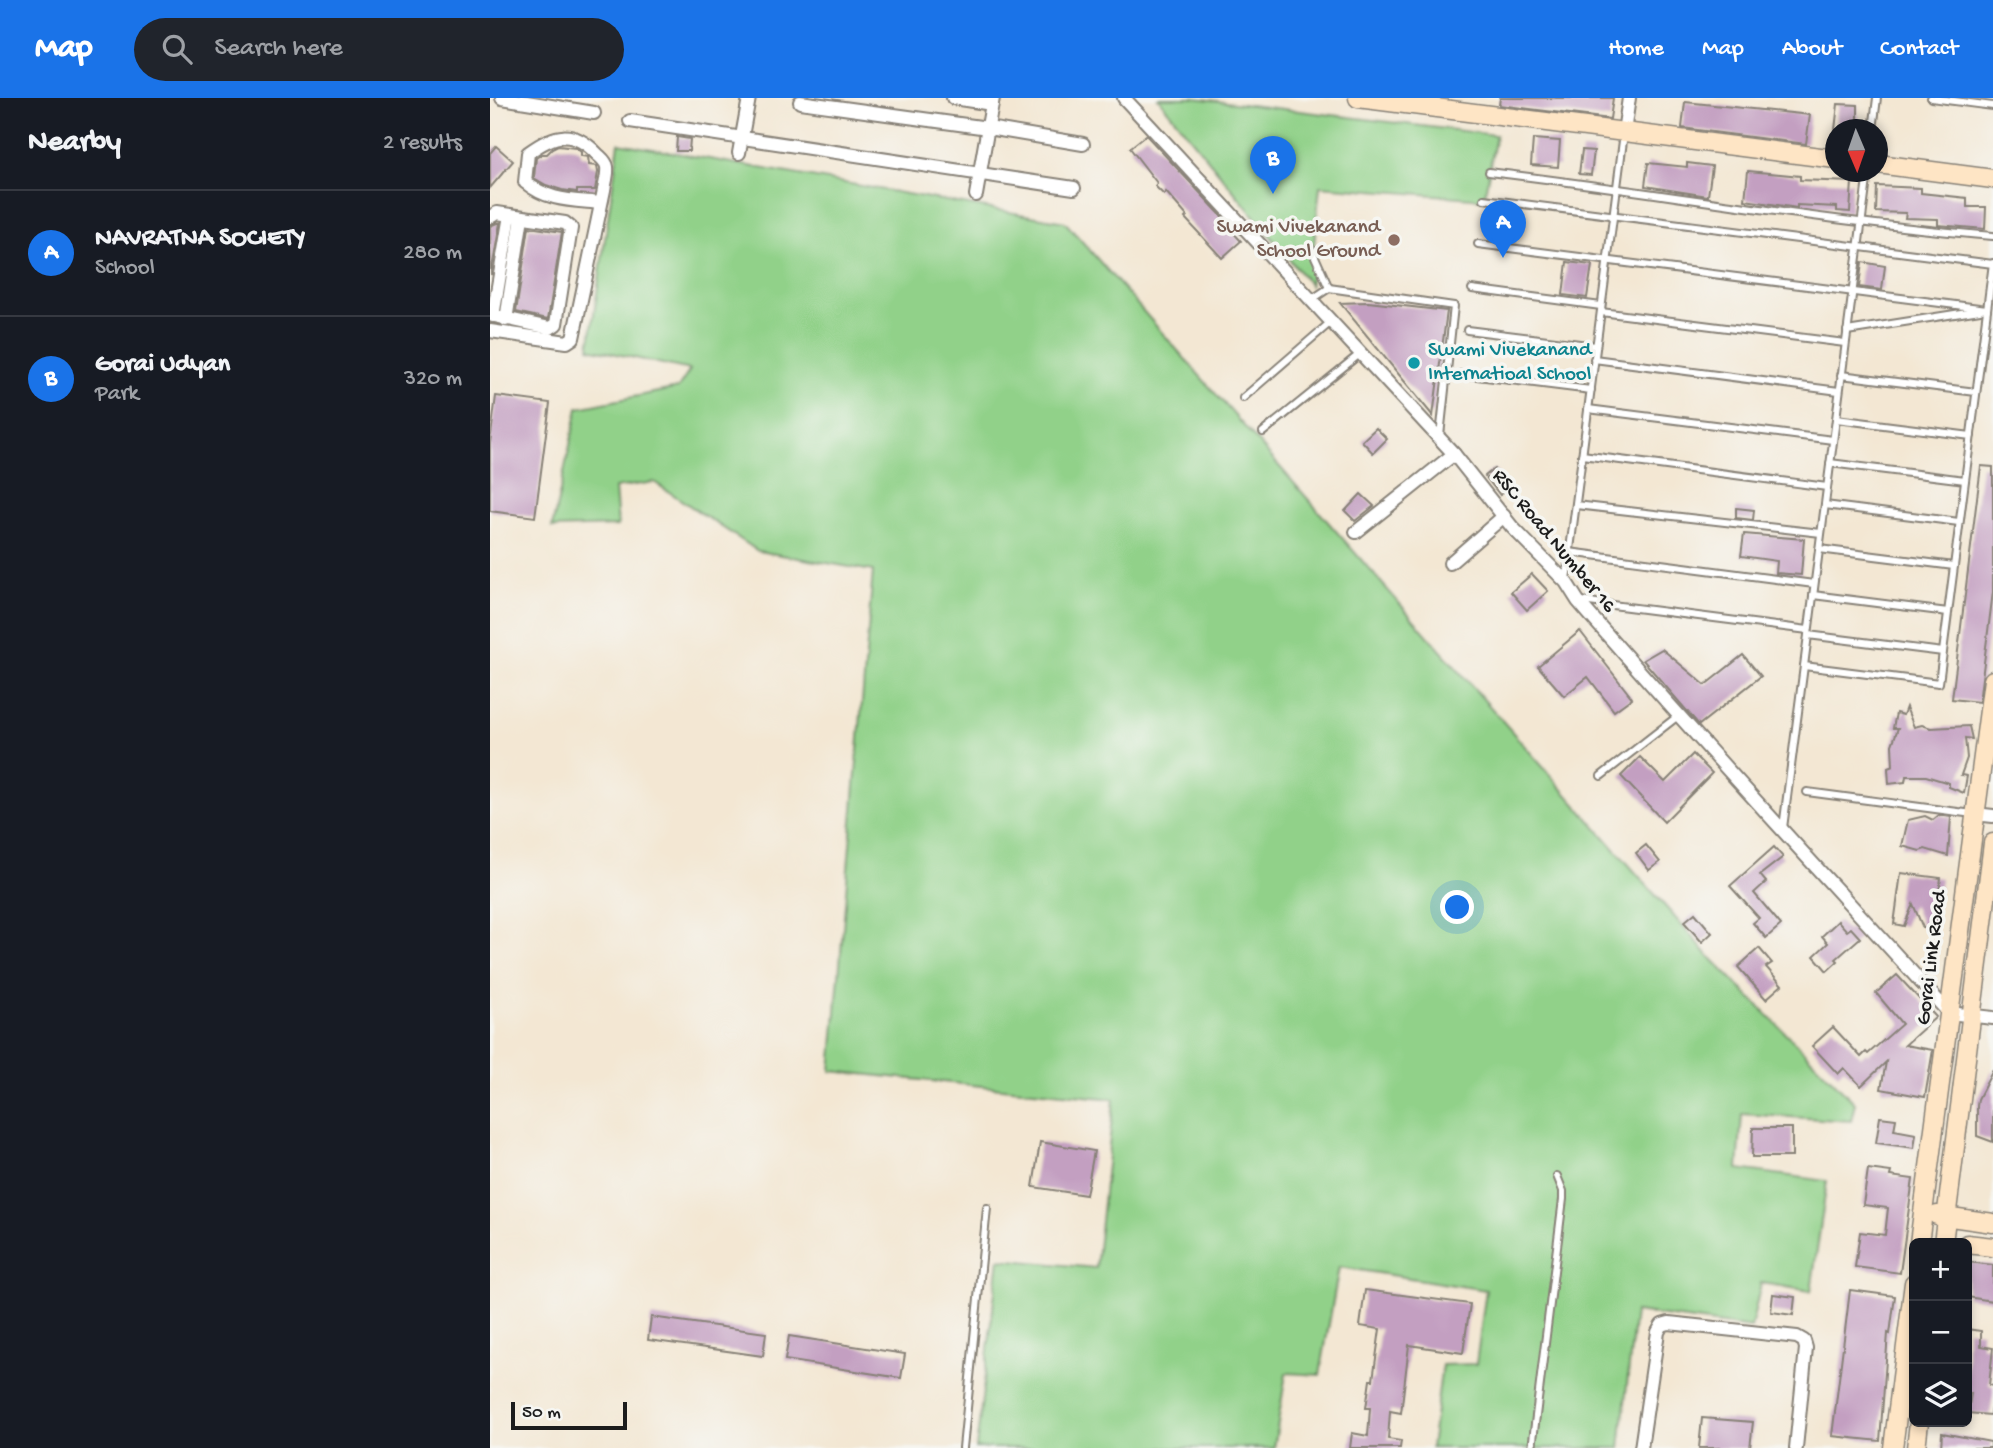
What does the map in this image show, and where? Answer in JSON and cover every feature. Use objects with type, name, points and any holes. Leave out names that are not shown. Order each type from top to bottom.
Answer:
[{"type":"main road","points":[[1358,98],[1825,158]]},
{"type":"main road","points":[[1888,165],[1993,179]]},
{"type":"main road","name":"Gorai Link Road","points":[[1920,1238],[1993,680]]},
{"type":"main road","points":[[1944,1238],[1993,843]]},
{"type":"main road","points":[[1923,1213],[1993,1223]]},
{"type":"main road","points":[[1972,1245],[1993,1247]]},
{"type":"main road","points":[[1893,1448],[1912,1301]]},
{"type":"main road","points":[[1916,1448],[1918,1427]]},
{"type":"street","points":[[502,98],[594,113]]},
{"type":"street","points":[[739,153],[748,98]]},
{"type":"street","points":[[953,98],[992,101],[976,195]]},
{"type":"street","name":"RSC Road Number 16","points":[[1125,98],[1440,438],[1504,516],[1566,582],[1578,601],[1678,716],[1949,1013]]},
{"type":"street","points":[[1624,132],[1629,98]]},
{"type":"street","points":[[800,102],[1083,144]]},
{"type":"street","points":[[630,121],[1074,188]]},
{"type":"street","points":[[516,216],[494,332],[567,342],[573,338],[600,203],[607,168],[604,160],[587,143],[564,135],[544,141],[528,153],[525,182],[531,187],[548,197],[600,203]]},
{"type":"street","points":[[490,217],[497,213],[565,223],[571,228],[556,324],[550,328],[497,318]]},
{"type":"street","points":[[1356,532],[1454,454]]},
{"type":"street","points":[[1450,563],[1504,516]]},
{"type":"street","points":[[1975,814],[1993,817]]},
{"type":"street","points":[[1949,1013],[1993,1018]]},
{"type":"street","points":[[1641,1448],[1658,1332],[1661,1325],[1670,1323],[1797,1337],[1804,1342],[1806,1348],[1796,1448]]},
{"type":"lane","points":[[1874,119],[1877,98]]},
{"type":"lane","points":[[1931,98],[1993,106]]},
{"type":"lane","points":[[1566,582],[1624,132]]},
{"type":"lane","points":[[1489,172],[1617,187],[1861,222],[1993,236]]},
{"type":"lane","points":[[1783,828],[1867,182]]},
{"type":"lane","points":[[1484,199],[1993,264],[1939,683],[1804,666]]},
{"type":"lane","points":[[1478,244],[1987,309]]},
{"type":"lane","points":[[1312,250],[1329,288]]},
{"type":"lane","points":[[1311,300],[1329,288],[1454,306],[1440,438]]},
{"type":"lane","points":[[1472,289],[1846,343]]},
{"type":"lane","points":[[1847,331],[1987,309]]},
{"type":"lane","points":[[1243,398],[1332,321]]},
{"type":"lane","points":[[1467,330],[1596,346]]},
{"type":"lane","points":[[1263,432],[1361,353]]},
{"type":"lane","points":[[1594,359],[1839,391]]},
{"type":"lane","points":[[1461,374],[1591,390]]},
{"type":"lane","points":[[1841,375],[1976,393]]},
{"type":"lane","points":[[1588,409],[1833,440]]},
{"type":"lane","points":[[1836,419],[1971,436]]},
{"type":"lane","points":[[1582,455],[1827,487]]},
{"type":"lane","points":[[1830,463],[1965,480]]},
{"type":"lane","points":[[1576,505],[1821,533]]},
{"type":"lane","points":[[1825,505],[1959,523]]},
{"type":"lane","points":[[1819,549],[1954,566]]},
{"type":"lane","points":[[1569,552],[1814,584]]},
{"type":"lane","points":[[1813,595],[1948,612]]},
{"type":"lane","points":[[1578,601],[1943,652]]},
{"type":"lane","points":[[1601,776],[1678,716]]},
{"type":"lane","points":[[1807,792],[1975,814]]},
{"type":"lane","points":[[1532,1448],[1563,1199],[1557,1176]]},
{"type":"lane","points":[[963,1448],[987,1208]]},
{"type":"green space","points":[[1158,98],[1194,98],[1496,135],[1484,199],[1320,186],[1310,285]]},
{"type":"green space","points":[[619,143],[1065,222],[1707,954],[1855,1103],[1851,1121],[1742,1114],[1738,1169],[1827,1181],[1811,1291],[1761,1283],[1751,1328],[1635,1312],[1620,1448],[1431,1448],[1442,1365],[1476,1364],[1486,1290],[1339,1267],[1320,1375],[1286,1373],[1274,1448],[976,1448],[999,1259],[1096,1268],[1114,1099],[831,1071],[873,571],[758,551],[654,482],[615,488],[618,526],[552,528],[578,408],[678,388],[690,370],[589,348]]},
{"type":"building","points":[[1500,98],[1613,98],[1610,119],[1499,105]]},
{"type":"building","points":[[1685,102],[1810,115],[1806,144],[1682,128]]},
{"type":"building","points":[[1838,104],[1858,105],[1858,119],[1836,119]]},
{"type":"building","points":[[1146,135],[1231,226],[1229,228],[1241,241],[1222,258],[1185,218],[1187,216],[1166,192],[1164,195],[1155,186],[1157,183],[1130,148]]},
{"type":"building","points":[[677,137],[690,139],[689,151],[676,151]]},
{"type":"building","points":[[1533,139],[1560,141],[1558,167],[1531,165]]},
{"type":"building","points":[[496,146],[513,161],[490,188],[490,153]]},
{"type":"building","points":[[558,146],[576,148],[581,152],[581,156],[588,157],[589,165],[597,166],[595,190],[562,190],[534,178],[536,158]]},
{"type":"building","points":[[1582,150],[1594,151],[1591,175],[1579,174]]},
{"type":"building","points":[[1648,163],[1687,167],[1687,163],[1712,166],[1708,196],[1645,186]]},
{"type":"building","points":[[1748,171],[1800,176],[1800,180],[1852,182],[1850,212],[1837,211],[1837,207],[1797,205],[1797,208],[1745,200]]},
{"type":"building","points":[[1877,186],[1921,188],[1921,193],[1967,198],[1967,207],[1986,207],[1985,229],[1938,225],[1938,219],[1905,218],[1906,213],[1876,212]]},
{"type":"building","points":[[500,223],[491,275],[490,226]]},
{"type":"building","points":[[529,227],[562,232],[548,319],[516,312]]},
{"type":"building","points":[[1567,262],[1592,265],[1587,298],[1563,295]]},
{"type":"building","points":[[1862,262],[1885,266],[1882,290],[1859,287]]},
{"type":"building","name":"Swami Vivekanand Internatioal School","points":[[1368,302],[1447,311],[1433,416],[1340,303]]},
{"type":"building","points":[[496,396],[550,403],[535,517],[490,511],[490,443]]},
{"type":"building","points":[[1376,428],[1387,439],[1373,453],[1362,441]]},
{"type":"building","points":[[1981,466],[1993,467],[1993,592],[1979,702],[1952,699]]},
{"type":"building","points":[[1494,469],[1509,488],[1500,495],[1485,476]]},
{"type":"building","points":[[1361,494],[1374,506],[1355,521],[1345,511]]},
{"type":"building","points":[[1736,508],[1754,510],[1753,520],[1736,518]]},
{"type":"building","points":[[1744,534],[1804,539],[1801,575],[1776,573],[1777,561],[1741,556]]},
{"type":"building","points":[[1532,574],[1548,591],[1527,610],[1511,592]]},
{"type":"building","points":[[1580,631],[1632,698],[1614,711],[1588,677],[1564,696],[1538,666]]},
{"type":"building","points":[[1662,649],[1705,685],[1743,655],[1761,676],[1699,725],[1643,660]]},
{"type":"building","points":[[1906,707],[1914,727],[1969,726],[1972,739],[1965,738],[1967,758],[1961,775],[1967,776],[1964,793],[1949,787],[1949,783],[1926,776],[1906,776],[1905,782],[1889,784],[1888,768],[1893,766],[1892,745],[1898,728],[1893,728],[1896,713],[1903,715]]},
{"type":"building","points":[[1693,754],[1712,773],[1664,822],[1621,776],[1640,757],[1665,782]]},
{"type":"building","points":[[1939,815],[1951,817],[1948,856],[1902,846],[1908,820],[1925,816],[1933,820]]},
{"type":"building","points":[[1646,845],[1660,862],[1649,870],[1636,853]]},
{"type":"building","points":[[1774,847],[1783,857],[1760,875],[1766,882],[1754,893],[1781,925],[1766,938],[1753,923],[1759,918],[1730,886]]},
{"type":"building","points":[[1901,873],[1941,878],[1934,929],[1923,928],[1913,904],[1904,926],[1894,924]]},
{"type":"building","points":[[1695,913],[1712,933],[1702,942],[1684,922]]},
{"type":"building","points":[[1838,921],[1847,931],[1851,928],[1860,938],[1836,959],[1838,961],[1827,971],[1814,956],[1828,943],[1822,936]]},
{"type":"building","points":[[1759,948],[1772,963],[1766,967],[1782,985],[1766,999],[1738,967]]},
{"type":"building","points":[[1897,975],[1936,1017],[1905,1045],[1933,1050],[1925,1097],[1881,1089],[1886,1062],[1861,1086],[1844,1068],[1838,1074],[1812,1046],[1833,1027],[1861,1057],[1866,1052],[1868,1054],[1902,1024],[1876,993]]},
{"type":"building","points":[[1993,1070],[1993,1142],[1977,1136],[1977,1106]]},
{"type":"building","points":[[1880,1117],[1896,1119],[1894,1130],[1916,1134],[1914,1148],[1876,1143]]},
{"type":"building","points":[[1753,1128],[1792,1128],[1792,1157],[1752,1157]]},
{"type":"building","points":[[1040,1142],[1094,1151],[1086,1195],[1033,1187]]},
{"type":"building","points":[[1868,1169],[1913,1179],[1900,1273],[1855,1267],[1860,1232],[1885,1235],[1888,1208],[1863,1205]]},
{"type":"building","points":[[1972,1263],[1993,1265],[1993,1301],[1972,1298]]},
{"type":"building","points":[[1365,1290],[1470,1304],[1463,1353],[1409,1345],[1401,1413],[1390,1411],[1388,1439],[1401,1441],[1400,1448],[1350,1448],[1352,1433],[1368,1436],[1370,1408],[1366,1408],[1380,1329],[1360,1326]]},
{"type":"building","points":[[1850,1290],[1895,1296],[1890,1334],[1888,1333],[1880,1441],[1832,1436]]},
{"type":"building","points":[[1773,1294],[1795,1297],[1793,1315],[1771,1312]]},
{"type":"building","points":[[651,1317],[766,1333],[763,1356],[648,1340]]},
{"type":"building","points":[[1972,1330],[1981,1331],[1981,1346],[1993,1348],[1989,1385],[1993,1386],[1990,1415],[1972,1413]]},
{"type":"building","points":[[789,1336],[905,1354],[901,1378],[785,1360]]},
{"type":"building","points":[[1702,1418],[1753,1422],[1750,1448],[1699,1448]]},
{"type":"building","points":[[1942,1433],[1991,1442],[1991,1448],[1941,1448]]},
{"type":"place","name":"Gorai Udyan","points":[[1273,194]]},
{"type":"place","name":"Swami Vivekanand School Ground","points":[[1394,240]]},
{"type":"place","name":"NAVRATNA SOCIETY","points":[[1503,258]]},
{"type":"place","name":"Swami Vivekanand Internatioal School","points":[[1414,363]]}]
